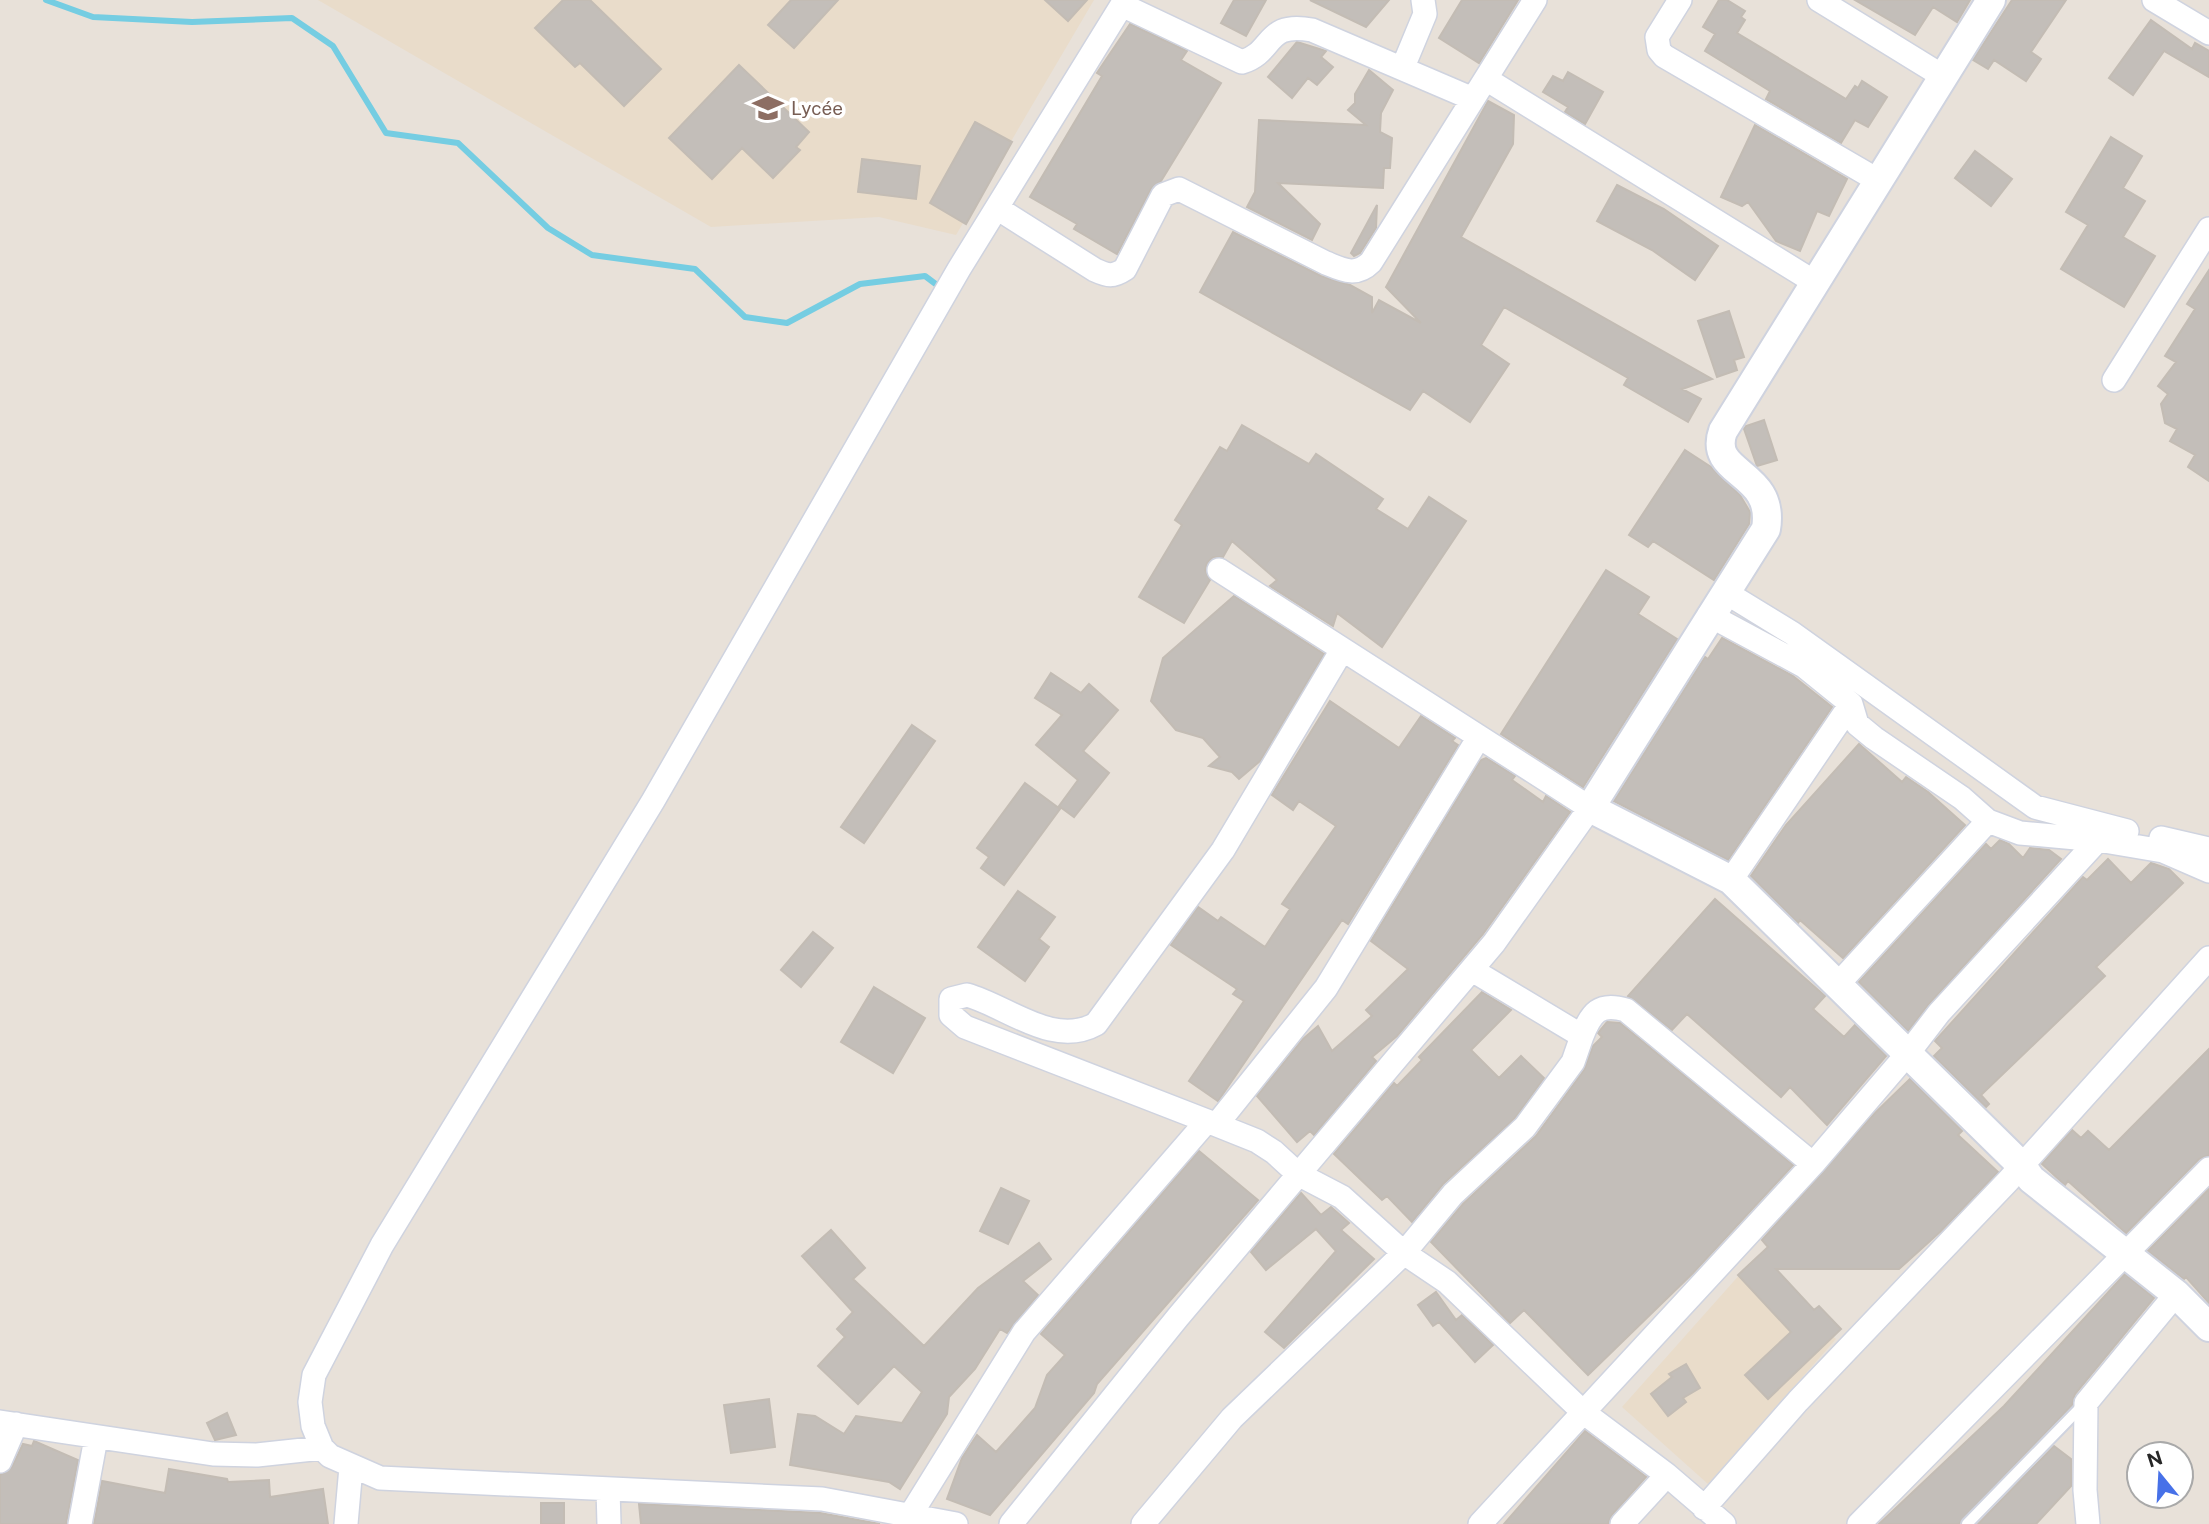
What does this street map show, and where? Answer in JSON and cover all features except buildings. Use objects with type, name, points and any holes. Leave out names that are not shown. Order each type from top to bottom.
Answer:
[{"type":"street","points":[[1403,68],[1425,14],[1423,0]]},
{"type":"street","points":[[997,208],[1108,276],[1116,275],[1125,269],[1163,195],[1179,189],[1326,263],[1350,272],[1359,271],[1370,262],[1535,0]]},
{"type":"street","points":[[1681,0],[1657,37],[1659,50],[1664,56],[1879,181]]},
{"type":"street","points":[[1819,0],[1944,77]]},
{"type":"street","points":[[1011,1524],[1298,1174],[1472,970],[1590,808],[1766,529],[1768,516],[1760,490],[1727,463],[1720,439],[1991,0]]},
{"type":"street","points":[[2154,0],[2209,33]]},
{"type":"street","points":[[956,1524],[911,1514],[880,1517],[822,1499],[380,1478],[351,1467],[330,1456],[322,1448],[313,1426],[310,1402],[314,1375],[382,1245],[653,801],[997,208],[1124,2],[1234,60],[1250,60],[1279,31],[1295,27],[1312,30],[1473,99]]},
{"type":"street","points":[[1486,79],[1816,283]]},
{"type":"street","points":[[2113,380],[2209,229]]},
{"type":"street","points":[[1219,570],[1590,808],[1731,880],[1756,908],[1839,983],[1909,1052],[2022,1166],[2031,1179],[2176,1294],[2209,1328]]},
{"type":"street","points":[[1717,603],[1851,704],[1857,724],[1962,798],[1988,821],[2020,833],[2098,840],[2163,851],[2209,871]]},
{"type":"street","points":[[1717,603],[1792,633],[2035,807],[2209,849]]},
{"type":"street","points":[[1342,650],[1223,850],[1096,1024],[1077,1032],[1067,1032],[1012,1017],[967,995],[951,999],[951,1015],[965,1027],[1243,1133],[1275,1152],[1298,1174],[1342,1197],[1405,1253],[1447,1282],[1583,1412],[1667,1475],[1724,1524]]},
{"type":"street","points":[[1731,880],[1851,704]]},
{"type":"street","points":[[911,1514],[1024,1332],[1212,1122],[1326,988],[1479,737]]},
{"type":"street","points":[[1839,983],[1988,821]]},
{"type":"street","points":[[1480,1524],[1813,1164],[1939,1013],[2098,840]]},
{"type":"street","points":[[1704,1508],[1798,1401],[2022,1166],[2209,958]]},
{"type":"street","points":[[1472,970],[1581,1036]]},
{"type":"street","points":[[1143,1524],[1232,1418],[1405,1253],[1453,1194],[1525,1127],[1573,1062],[1589,1017],[1598,1009],[1613,1006],[1626,1010],[1813,1164]]},
{"type":"street","points":[[1859,1524],[2126,1256],[2209,1168]]},
{"type":"street","points":[[2088,1524],[2085,1490],[2086,1403],[2176,1294]]},
{"type":"street","points":[[0,1461],[8,1423],[213,1454],[257,1455],[322,1448]]},
{"type":"street","points":[[80,1524],[96,1438]]},
{"type":"street","points":[[346,1524],[351,1467]]},
{"type":"street","points":[[1622,1524],[1667,1475]]},
{"type":"street","points":[[608,1489],[610,1524]]},
{"type":"lane","points":[[1967,1524],[2086,1403]]},
{"type":"shaded area","name":"Lycée","points":[[318,0],[1094,0],[956,235],[879,217],[711,227]]},
{"type":"shaded area","points":[[1750,1263],[1836,1339],[1708,1484],[1622,1407]]},
{"type":"waterway","points":[[46,0],[93,17],[192,22],[292,18],[333,46],[386,133],[458,143],[548,228],[592,255],[695,269],[745,317],[787,323],[860,284],[925,276],[937,285]]},
{"type":"place","name":"Lycée","points":[[768,108]]}]
